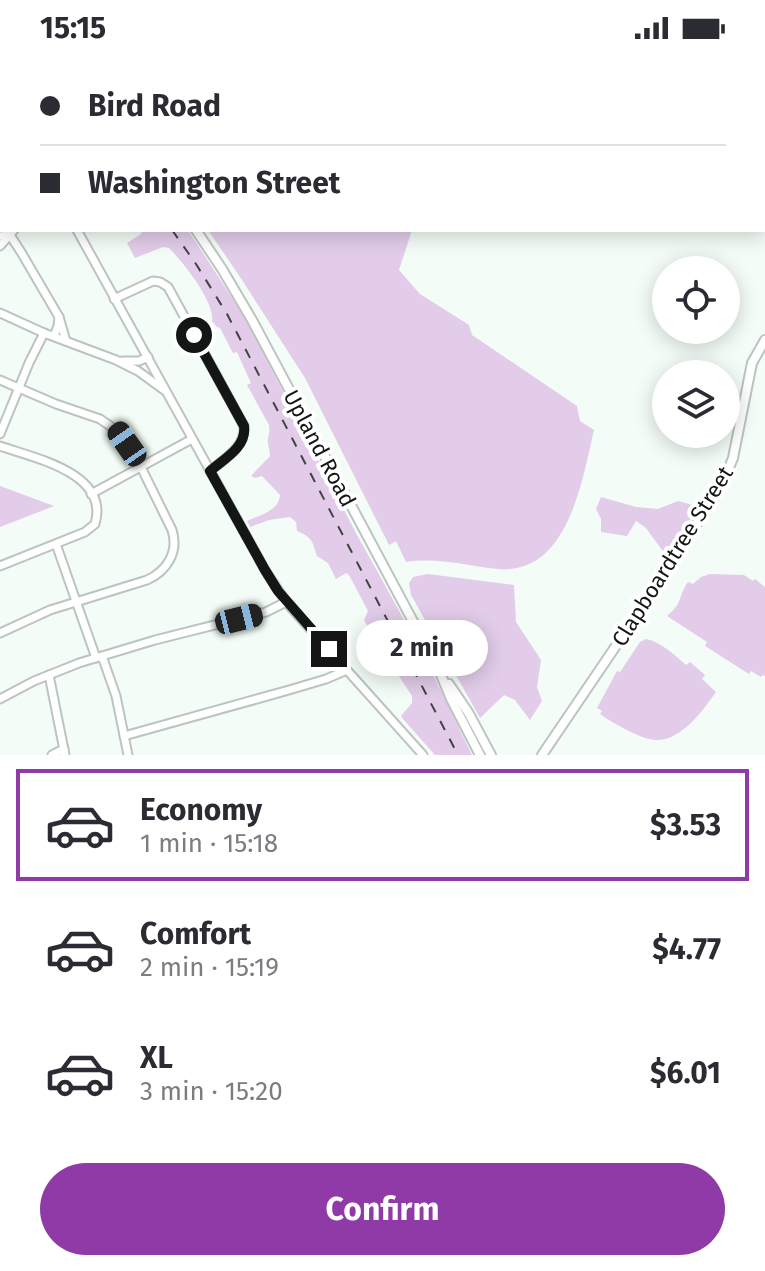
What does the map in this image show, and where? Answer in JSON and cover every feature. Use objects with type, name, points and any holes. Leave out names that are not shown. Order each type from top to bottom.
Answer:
[{"type":"main road","name":"Upland Road","points":[[197,232],[256,327],[439,670],[480,755]]},
{"type":"main road","name":"Clapboardtree Street","points":[[542,755],[723,482],[734,454],[752,363],[765,340]]},
{"type":"main road","name":"Upland Road","points":[[439,670],[468,712],[491,755]]},
{"type":"street","points":[[0,236],[12,232]]},
{"type":"street","points":[[0,246],[12,232]]},
{"type":"street","points":[[12,232],[59,317],[66,341]]},
{"type":"street","points":[[78,232],[265,570],[286,602],[423,755]]},
{"type":"street","points":[[114,299],[153,281],[168,287],[244,426],[244,438],[236,449],[210,471]]},
{"type":"street","points":[[0,313],[116,360],[166,391]]},
{"type":"street","points":[[54,336],[59,317]]},
{"type":"street","points":[[0,434],[44,333]]},
{"type":"street","points":[[116,360],[149,360]]},
{"type":"street","points":[[138,371],[149,360]]},
{"type":"street","points":[[0,380],[109,424],[116,430],[141,468],[175,538],[167,566],[157,576],[50,610],[0,633]]},
{"type":"street","points":[[91,494],[192,439]]},
{"type":"street","points":[[0,446],[74,474],[91,494],[97,514],[95,524],[85,532],[0,566]]},
{"type":"street","points":[[56,544],[75,601],[116,696],[128,755]]},
{"type":"street","points":[[0,699],[49,675],[99,657],[266,612],[286,602]]},
{"type":"street","points":[[124,736],[301,687],[347,670]]},
{"type":"street","points":[[49,675],[64,752],[52,755]]},
{"type":"shaded area","points":[[189,232],[245,318],[356,533],[423,654],[472,755],[435,755],[403,719],[401,716],[412,703],[412,696],[393,667],[393,659],[364,620],[368,611],[349,575],[346,573],[336,579],[328,563],[317,556],[311,540],[297,531],[296,522],[290,517],[250,527],[247,521],[273,509],[280,495],[262,476],[251,476],[270,456],[269,425],[247,385],[251,383],[237,352],[233,353],[220,328],[212,321],[209,304],[197,283],[169,248],[163,247],[135,258],[127,243],[141,234]]},
{"type":"shaded area","points":[[209,232],[411,232],[399,270],[420,294],[469,325],[472,335],[577,406],[580,421],[594,430],[577,498],[556,541],[541,557],[522,567],[498,569],[441,561],[406,562],[396,541],[389,545],[305,378]]},
{"type":"shaded area","points":[[0,486],[54,506],[0,527]]},
{"type":"shaded area","points":[[601,497],[636,507],[658,509],[678,501],[693,505],[696,510],[680,538],[665,554],[646,528],[636,521],[627,536],[601,532],[601,519],[596,509]]},
{"type":"shaded area","points":[[428,574],[514,585],[516,622],[541,660],[537,687],[542,701],[530,720],[515,700],[504,695],[480,718],[411,595],[409,583],[413,577]]},
{"type":"shaded area","points":[[710,574],[744,575],[765,587],[765,676],[751,671],[749,674],[705,646],[707,642],[667,616],[678,603],[688,582],[693,584]]},
{"type":"shaded area","points":[[646,639],[662,646],[686,665],[690,662],[705,675],[702,679],[716,692],[684,729],[676,735],[658,740],[628,731],[600,714],[602,711],[597,708],[617,671],[620,672],[640,642]]},
{"type":"railway","points":[[173,232],[227,314],[458,755]]},
{"type":"route","points":[[194,335],[245,433],[236,449],[210,471],[278,591],[329,649]]}]
